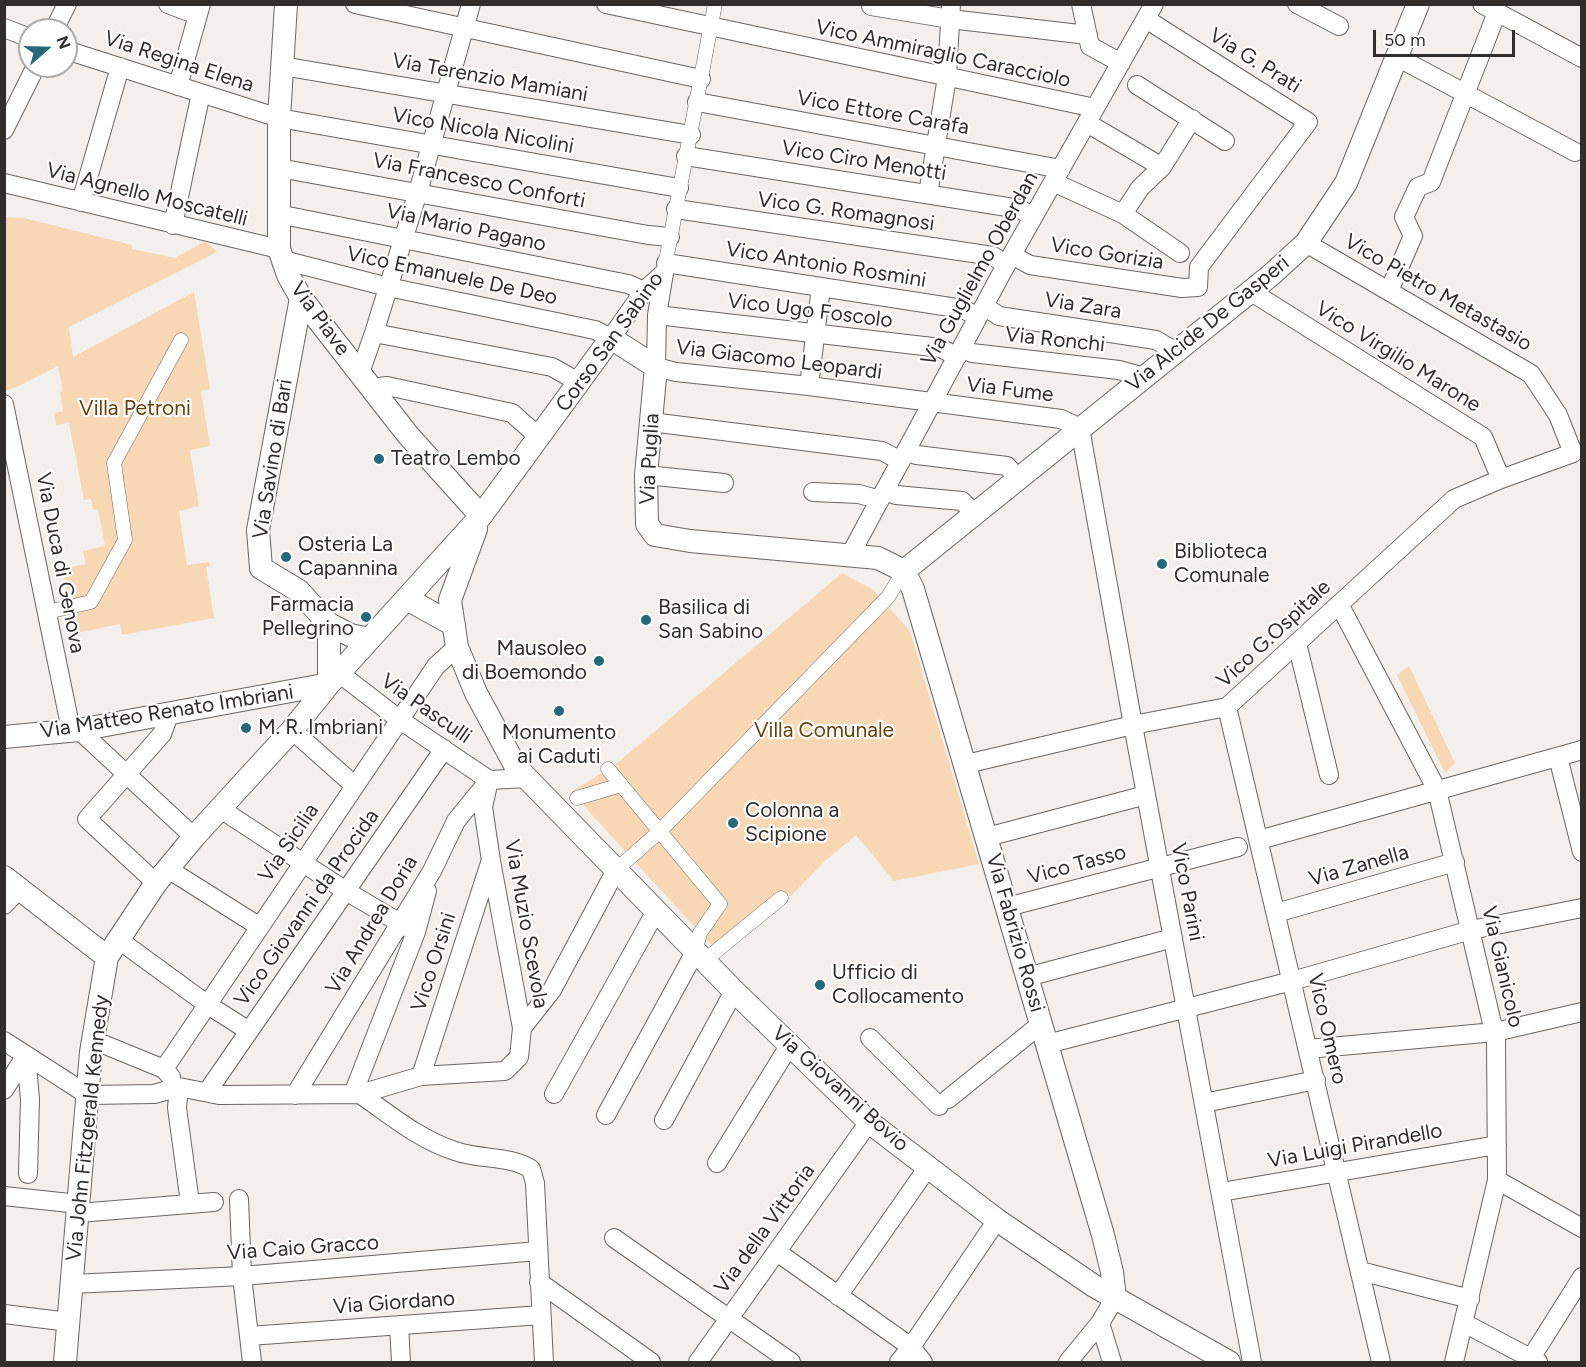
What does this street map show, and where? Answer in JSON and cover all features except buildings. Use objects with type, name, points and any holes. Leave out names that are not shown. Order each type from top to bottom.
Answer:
[{"type":"street","points":[[60,18],[67,4]]},
{"type":"street","points":[[168,4],[199,10],[178,86]]},
{"type":"street","name":"Via Piave","points":[[286,4],[279,118],[278,214],[281,255],[288,274],[301,298],[408,435],[481,516]]},
{"type":"street","points":[[355,4],[701,79]]},
{"type":"street","points":[[471,4],[418,192],[374,333],[366,380],[512,413],[540,438]]},
{"type":"street","name":"Vico Ammiraglio Caracciolo","points":[[606,4],[946,77],[1091,116],[1162,167]]},
{"type":"street","name":"Corso San Sabino","points":[[481,516],[540,438],[644,291],[665,268],[715,4]]},
{"type":"street","points":[[1081,4],[1090,46],[1121,63]]},
{"type":"street","points":[[1297,4],[1339,26]]},
{"type":"street","name":"Via Alcide De Gasperi","points":[[904,571],[1176,352],[1306,243],[1346,183],[1418,4]]},
{"type":"street","points":[[871,6],[951,12],[1088,35]]},
{"type":"street","points":[[1389,291],[1413,236],[1404,217],[1418,188],[1431,183],[1467,94],[1490,8],[1581,58]]},
{"type":"street","points":[[928,194],[946,77],[951,12]]},
{"type":"street","name":"Via Guglielmo Oberdan","points":[[849,557],[1009,260],[1150,12]]},
{"type":"street","name":"Via G. Prati","points":[[1150,12],[1308,122],[1200,267],[1198,287]]},
{"type":"street","name":"Via Regina Elena","points":[[78,54],[279,118]]},
{"type":"street","points":[[1397,57],[1575,152]]},
{"type":"street","name":"Via Terenzio Mamiani","points":[[282,66],[691,135]]},
{"type":"street","points":[[81,202],[120,67]]},
{"type":"street","points":[[4,130],[30,78]]},
{"type":"street","points":[[1137,85],[1225,141]]},
{"type":"street","points":[[172,225],[201,93]]},
{"type":"street","name":"Vico Ettore Carafa","points":[[697,102],[935,146],[1057,175],[1123,214],[1180,253]]},
{"type":"street","name":"Vico Nicola Nicolini","points":[[279,118],[680,188]]},
{"type":"street","points":[[1123,214],[1140,188],[1162,167],[1192,119]]},
{"type":"street","name":"Vico Ciro Menotti","points":[[686,156],[1020,209],[1033,217]]},
{"type":"street","name":"Via Francesco Conforti","points":[[279,168],[648,235],[670,237]]},
{"type":"street","name":"Via Agnello Moscatelli","points":[[4,183],[281,255]]},
{"type":"street","name":"Vico G. Romagnosi","points":[[676,209],[1009,260]]},
{"type":"street","name":"Via Mario Pagano","points":[[278,214],[628,284],[644,291]]},
{"type":"street","name":"Vico Pietro Metastasio","points":[[1306,243],[1531,374],[1558,415],[1573,453]]},
{"type":"street","name":"Vico Emanuele De Deo","points":[[281,255],[388,287],[595,330],[611,338]]},
{"type":"street","name":"Vico Gorizia","points":[[1009,260],[1182,288],[1198,287]]},
{"type":"street","name":"Vico Antonio Rosmini","points":[[665,268],[822,287],[981,312]]},
{"type":"street","name":"Via Puglia","points":[[665,268],[657,315],[656,367],[646,475],[647,524],[656,535],[690,541],[878,558],[904,571]]},
{"type":"street","points":[[809,386],[822,287]]},
{"type":"street","name":"Vico Virgilio Marone","points":[[1250,291],[1483,437],[1500,479]]},
{"type":"street","name":"Via Savino di Bari","points":[[301,298],[258,530],[261,568],[299,591],[329,624],[350,635],[370,639]]},
{"type":"street","name":"Via Zara","points":[[981,312],[1156,340],[1176,352]]},
{"type":"street","name":"Vico Ugo Foscolo","points":[[657,315],[959,352]]},
{"type":"street","points":[[374,333],[552,367],[580,382]]},
{"type":"street","points":[[611,338],[633,350],[656,367]]},
{"type":"street","points":[[46,612],[91,602],[125,540],[114,463],[181,340]]},
{"type":"street","name":"Via Ronchi","points":[[959,352],[1119,370],[1144,377]]},
{"type":"street","name":"Via Giacomo Leopardi","points":[[656,367],[676,372],[809,386],[932,403]]},
{"type":"street","name":"Via Fume","points":[[932,403],[1061,419],[1080,429]]},
{"type":"street","name":"Via Duca di Genova","points":[[4,404],[46,612],[75,730]]},
{"type":"street","points":[[651,422],[882,450],[903,456],[917,455],[1007,466],[1018,479]]},
{"type":"street","name":"Vico Parini","points":[[1080,429],[1252,1362]]},
{"type":"street","name":"Vico G.Ospitale","points":[[966,764],[1133,725],[1227,707],[1454,499],[1500,479],[1573,453]]},
{"type":"street","points":[[646,475],[724,483]]},
{"type":"street","points":[[813,492],[896,495],[962,501],[975,514]]},
{"type":"street","points":[[456,636],[450,600],[481,516]]},
{"type":"street","name":"Via John Fitzgerald Kennedy","points":[[65,1362],[93,1040],[113,948],[162,876],[194,837],[481,516]]},
{"type":"street","points":[[522,1028],[552,990],[616,870],[659,832],[888,597],[904,571]]},
{"type":"street","name":"Via Fabrizio Rossi","points":[[904,571],[913,590],[1028,977],[1102,1235],[1112,1272],[1115,1298]]},
{"type":"street","points":[[407,599],[456,636]]},
{"type":"street","name":"Via Gianicolo","points":[[1339,604],[1437,790],[1495,1032],[1497,1180],[1454,1362]]},
{"type":"street","points":[[329,624],[334,679]]},
{"type":"street","name":"Via Sicilia","points":[[164,1068],[456,636]]},
{"type":"street","name":"Via Giovanni Bovio","points":[[456,636],[476,693],[516,768],[734,991],[869,1122],[997,1220],[1115,1298],[1229,1362]]},
{"type":"street","points":[[1297,643],[1329,775]]},
{"type":"street","name":"Via Matteo Renato Imbriani","points":[[4,737],[75,730],[334,679]]},
{"type":"street","name":"Via Pasculli","points":[[334,679],[489,780]]},
{"type":"street","name":"Vico Omero","points":[[1227,707],[1381,1362]]},
{"type":"street","points":[[170,712],[162,734],[87,819],[162,876],[260,927]]},
{"type":"street","points":[[75,730],[127,774],[194,837]]},
{"type":"street","points":[[292,730],[355,786]]},
{"type":"street","name":"Vico Giovanni da Procida","points":[[207,1092],[444,749]]},
{"type":"street","points":[[1258,840],[1581,750]]},
{"type":"street","points":[[1558,757],[1581,852]]},
{"type":"street","points":[[608,769],[720,904],[699,933],[700,956]]},
{"type":"street","points":[[489,780],[527,778]]},
{"type":"street","name":"Via Muzio Scevola","points":[[420,1076],[505,1071],[519,1057],[522,1028],[483,807],[489,780]]},
{"type":"street","name":"Via Andrea Doria","points":[[295,1095],[432,871],[456,821],[489,780]]},
{"type":"street","points":[[577,798],[621,785]]},
{"type":"street","points":[[987,837],[1146,795]]},
{"type":"street","points":[[219,808],[346,891],[416,932]]},
{"type":"street","name":"Vico Tasso","points":[[1007,907],[1238,847]]},
{"type":"street","name":"Vico Orsini","points":[[420,1076],[491,861]]},
{"type":"street","name":"Via Zanella","points":[[1276,913],[1455,862]]},
{"type":"street","points":[[356,1094],[416,932],[432,871]]},
{"type":"street","points":[[9,890],[113,948],[249,1031]]},
{"type":"street","points":[[606,1115],[700,956],[781,898]]},
{"type":"street","points":[[870,1038],[935,1099],[944,1102],[1044,1034],[1186,1008],[1292,981],[1471,930],[1581,908]]},
{"type":"street","points":[[554,1094],[656,911]]},
{"type":"street","points":[[1028,977],[1173,939]]},
{"type":"street","points":[[664,1120],[734,991]]},
{"type":"street","points":[[1308,1049],[1495,1032],[1581,1012]]},
{"type":"street","points":[[93,1040],[164,1068],[179,1087],[177,1108],[190,1203]]},
{"type":"street","points":[[4,1041],[88,1095],[154,1094],[179,1087],[219,1095],[356,1094],[420,1076]]},
{"type":"street","points":[[717,1163],[789,1046]]},
{"type":"street","points":[[4,1090],[26,1055]]},
{"type":"street","points":[[26,1055],[30,1099],[28,1174]]},
{"type":"street","points":[[1204,1104],[1316,1080]]},
{"type":"street","points":[[356,1094],[433,1143],[458,1152],[521,1162],[531,1169],[535,1183],[544,1362]]},
{"type":"street","name":"Via della Vittoria","points":[[698,1362],[869,1122]]},
{"type":"street","name":"Via Luigi Pirandello","points":[[1221,1192],[1497,1145]]},
{"type":"street","points":[[838,1296],[928,1167]]},
{"type":"street","points":[[1497,1180],[1581,1228]]},
{"type":"street","points":[[4,1196],[79,1208],[214,1202]]},
{"type":"street","points":[[238,1199],[242,1276],[252,1362]]},
{"type":"street","points":[[899,1362],[997,1220]]},
{"type":"street","points":[[614,1238],[790,1362]]},
{"type":"street","name":"Via Caio Gracco","points":[[72,1284],[242,1276],[538,1251]]},
{"type":"street","points":[[777,1252],[911,1347],[923,1362]]},
{"type":"street","points":[[1360,1270],[1470,1299]]},
{"type":"street","points":[[1464,1323],[1535,1360],[1581,1277]]},
{"type":"street","points":[[539,1282],[651,1362]]},
{"type":"street","points":[[1068,1362],[1100,1323],[1115,1298]]},
{"type":"street","points":[[4,1314],[69,1322]]},
{"type":"street","name":"Via Giordano","points":[[249,1336],[541,1315]]},
{"type":"street","points":[[1100,1323],[1112,1362]]},
{"type":"street","points":[[399,1325],[401,1362]]},
{"type":"green space","name":"Villa Petroni","points":[[5,217],[24,218],[132,245],[132,249],[175,258],[205,241],[217,252],[69,327],[73,357],[194,292],[210,389],[201,391],[210,446],[190,450],[199,506],[179,511],[187,565],[209,562],[210,566],[206,567],[214,618],[122,635],[120,624],[77,633],[62,569],[86,564],[83,551],[105,546],[98,509],[93,510],[91,499],[84,500],[69,423],[56,425],[54,413],[63,411],[60,392],[63,391],[58,366],[5,391]]},
{"type":"green space","name":"Villa Comunale","points":[[842,573],[872,589],[910,631],[979,864],[894,881],[856,835],[825,861],[791,896],[781,894],[713,947],[571,792],[615,765]]},
{"type":"green space","points":[[1409,666],[1455,763],[1445,773],[1397,675]]},
{"type":"place","name":"Teatro Lembo","points":[[379,459]]},
{"type":"place","name":"Osteria La Capannina","points":[[286,557]]},
{"type":"place","name":"Biblioteca Comunale","points":[[1162,564]]},
{"type":"place","name":"Farmacia Pellegrino","points":[[366,617]]},
{"type":"place","name":"Basilica di San Sabino","points":[[646,620]]},
{"type":"place","name":"Mausoleo di Boemondo","points":[[599,661]]},
{"type":"place","name":"Monumento ai Caduti","points":[[559,711]]},
{"type":"place","name":"M. R. Imbriani","points":[[246,728]]},
{"type":"place","name":"Colonna a Scipione","points":[[733,823]]},
{"type":"place","name":"Ufficio di Collocamento","points":[[820,985]]}]
